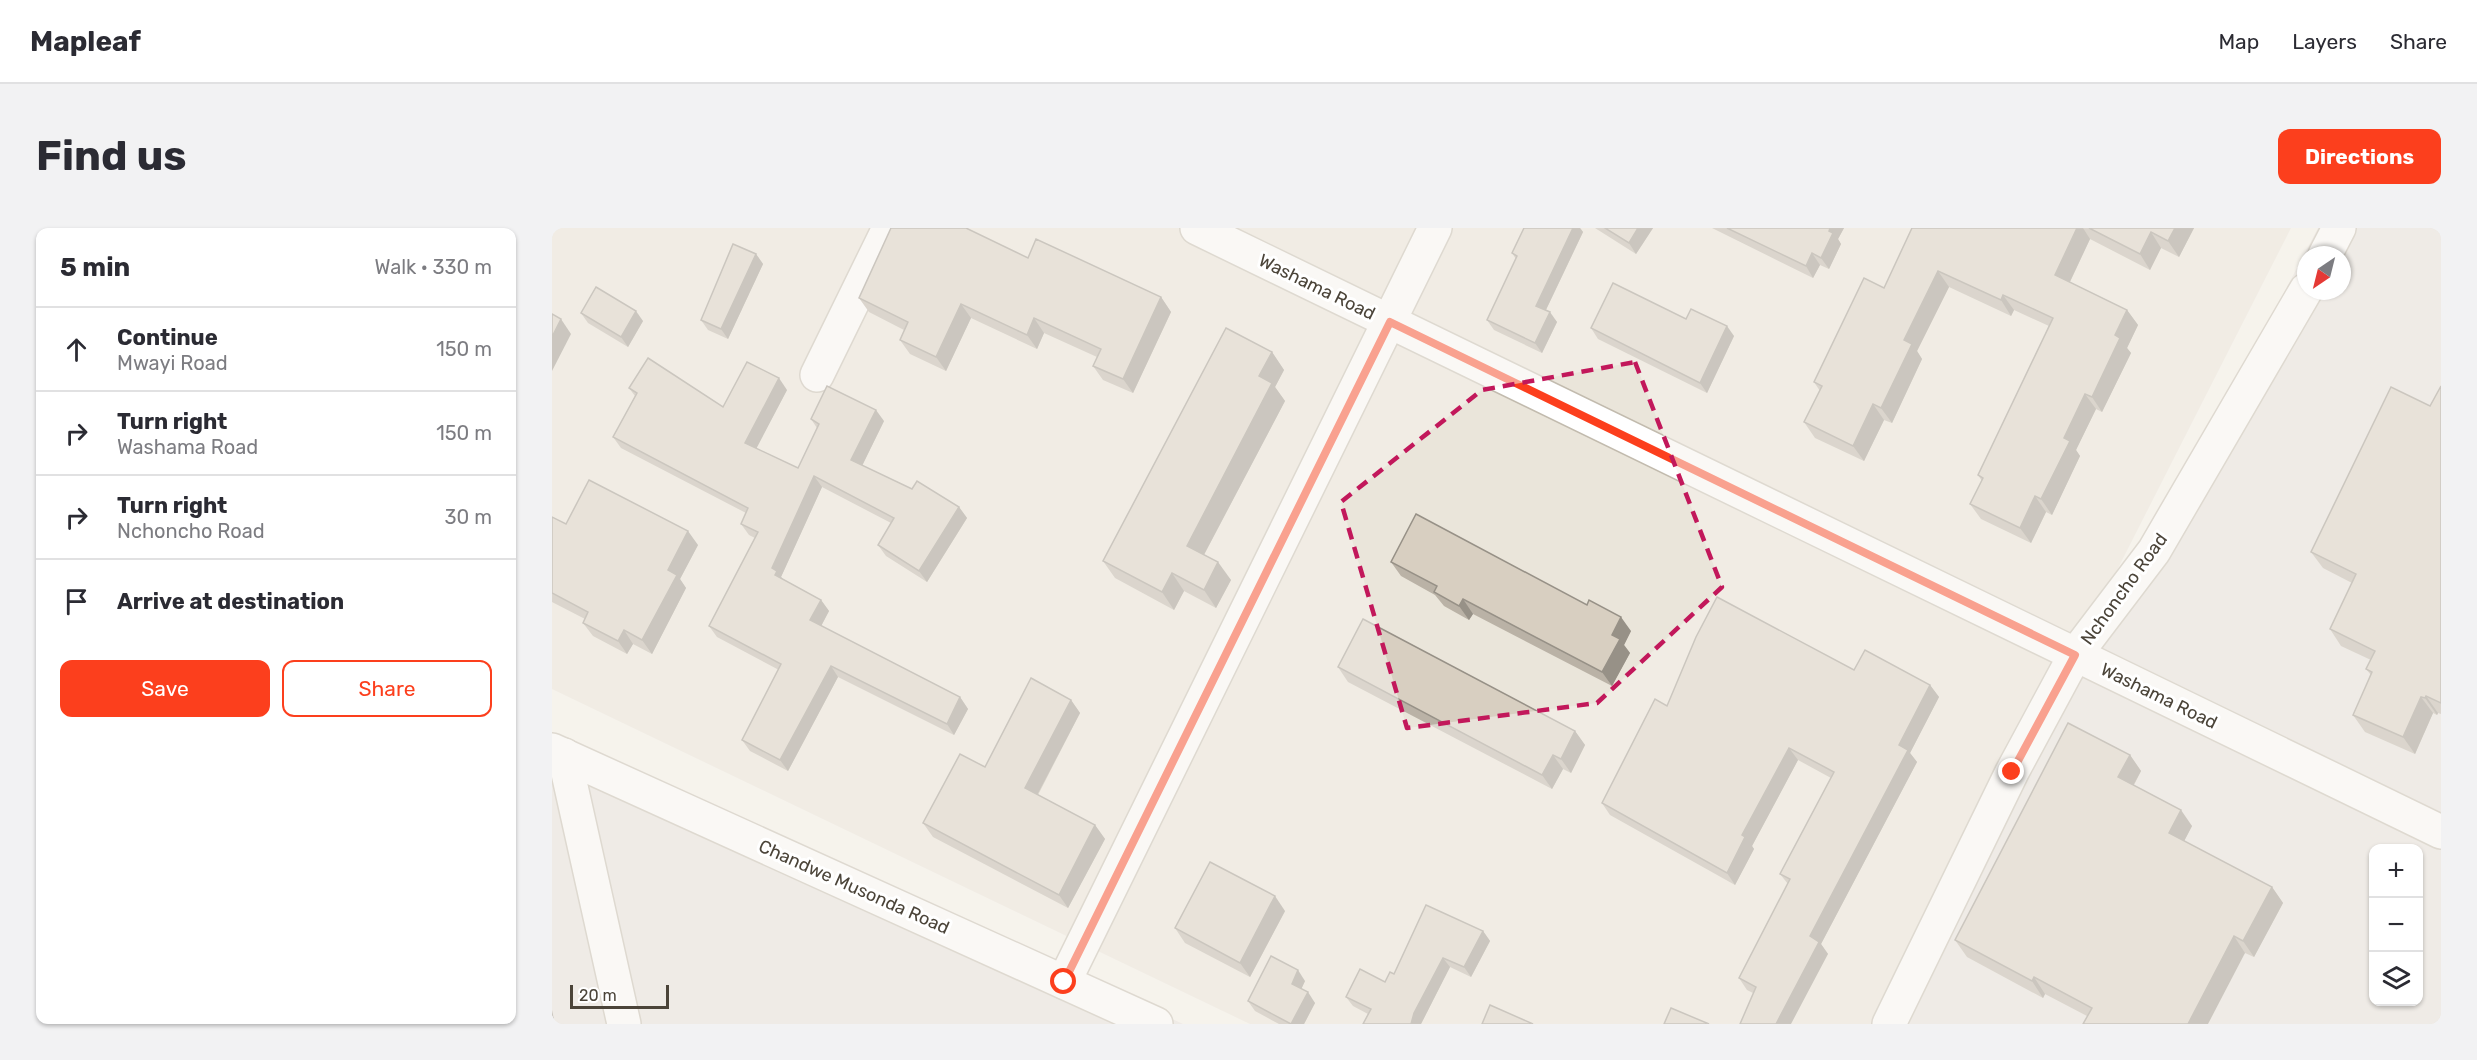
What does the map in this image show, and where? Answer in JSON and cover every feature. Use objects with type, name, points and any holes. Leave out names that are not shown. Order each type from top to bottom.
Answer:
[{"type":"street","points":[[817,375],[889,228]]},
{"type":"street","name":"Washama Road","points":[[1197,228],[2441,832]]},
{"type":"street","points":[[1064,982],[1436,228]]},
{"type":"street","points":[[2330,246],[2339,228]]},
{"type":"street","name":"Nchoncho Road","points":[[1889,1024],[2012,772],[2075,655],[2154,551],[2300,300]]},
{"type":"street","points":[[558,753],[624,1024]]},
{"type":"street","name":"Chandwe Musonda Road","points":[[558,753],[1156,1024]]},
{"type":"highlighted area","points":[[1635,362],[1722,587],[1597,703],[1407,728],[1341,502],[1482,390]]},
{"type":"shaded area","points":[[552,228],[2291,228],[2111,582],[1874,1024],[1250,1024],[552,689]]},
{"type":"shaded area","points":[[2318,228],[2441,228],[2441,1024],[1899,1024],[2297,268],[2297,300],[2351,300],[2351,246],[2309,246]]},
{"type":"shaded area","points":[[552,734],[563,738],[1183,1024],[552,1024]]},
{"type":"building","points":[[891,228],[966,228],[1028,258],[1036,239],[1161,297],[1123,379],[1093,366],[1101,349],[1034,318],[1027,335],[961,304],[936,357],[900,340],[908,322],[859,298]]},
{"type":"building","points":[[1524,228],[1573,228],[1536,306],[1550,312],[1535,343],[1487,320],[1517,256],[1512,253]]},
{"type":"building","points":[[1605,228],[1638,228],[1629,243]]},
{"type":"building","points":[[1727,228],[1830,228],[1829,231],[1833,233],[1821,258],[1812,253],[1806,266]]},
{"type":"building","points":[[1912,228],[2077,228],[2055,275],[2127,310],[2115,335],[2120,338],[2092,397],[2085,394],[2064,438],[2070,441],[2041,499],[2035,496],[2020,528],[1970,504],[1983,478],[1978,475],[2053,318],[2003,295],[2001,300],[1938,271],[1904,340],[1912,344],[1881,408],[1873,404],[1853,446],[1804,422],[1822,386],[1814,382],[1864,278],[1884,288]]},
{"type":"building","points":[[2089,228],[2175,228],[2168,241],[2151,232],[2140,254]]},
{"type":"building","points":[[733,244],[756,254],[721,329],[701,320]]},
{"type":"building","points":[[1613,283],[1686,319],[1691,309],[1727,326],[1700,383],[1591,328]]},
{"type":"building","points":[[596,287],[636,311],[621,337],[581,313]]},
{"type":"building","points":[[552,314],[561,319],[552,337]]},
{"type":"building","points":[[1226,328],[1272,352],[1259,376],[1272,383],[1187,546],[1218,562],[1204,590],[1172,573],[1162,592],[1103,561]]},
{"type":"building","points":[[648,358],[723,407],[747,362],[779,378],[745,443],[798,468],[819,424],[811,419],[827,386],[876,410],[851,460],[912,489],[917,481],[959,507],[919,571],[878,545],[894,518],[814,476],[772,568],[777,571],[775,575],[821,600],[810,620],[960,697],[947,724],[831,666],[780,760],[742,740],[781,664],[709,626],[758,532],[741,524],[748,508],[613,437],[637,393],[629,388]]},
{"type":"building","points":[[2441,386],[2441,703],[2426,696],[2421,697],[2403,737],[2353,715],[2372,672],[2366,669],[2375,651],[2330,629],[2356,574],[2311,552],[2391,387],[2430,406]]},
{"type":"building","points":[[589,480],[688,531],[668,570],[677,575],[642,640],[624,630],[618,641],[583,623],[588,612],[552,593],[552,517],[566,524]]},
{"type":"building","points":[[1416,514],[1587,605],[1589,600],[1621,617],[1612,635],[1620,639],[1602,672],[1463,599],[1459,606],[1434,592],[1437,586],[1391,562]]},
{"type":"building","points":[[1717,597],[1854,670],[1865,650],[1930,685],[1899,745],[1908,750],[1810,936],[1819,942],[1776,1024],[1740,1024],[1756,987],[1739,978],[1790,879],[1780,874],[1834,772],[1789,748],[1742,835],[1745,837],[1727,873],[1602,803],[1655,699],[1667,706],[1696,637]]},
{"type":"building","points":[[1363,619],[1575,731],[1561,759],[1553,755],[1542,775],[1338,667]]},
{"type":"building","points":[[1031,678],[1071,700],[1025,788],[1095,825],[1059,895],[923,823],[960,754],[985,767]]},
{"type":"building","points":[[2068,723],[2130,755],[2118,777],[2181,810],[2169,833],[2272,887],[2243,941],[2234,936],[2188,1024],[2083,1024],[2092,1008],[2034,977],[2032,981],[1955,940]]},
{"type":"building","points":[[1210,862],[1275,896],[1240,963],[1175,928]]},
{"type":"building","points":[[1426,905],[1483,931],[1464,967],[1443,958],[1414,1013],[1411,1024],[1363,1024],[1371,1009],[1346,997],[1360,969],[1385,982],[1390,972],[1394,974]]},
{"type":"building","points":[[1271,956],[1298,970],[1292,984],[1308,992],[1291,1024],[1248,1001]]},
{"type":"building","points":[[1490,1005],[1533,1024],[1482,1024]]},
{"type":"building","points":[[1671,1008],[1709,1024],[1664,1024]]},
{"type":"route","points":[[1064,982],[1390,322],[2075,655],[2012,772]]}]
